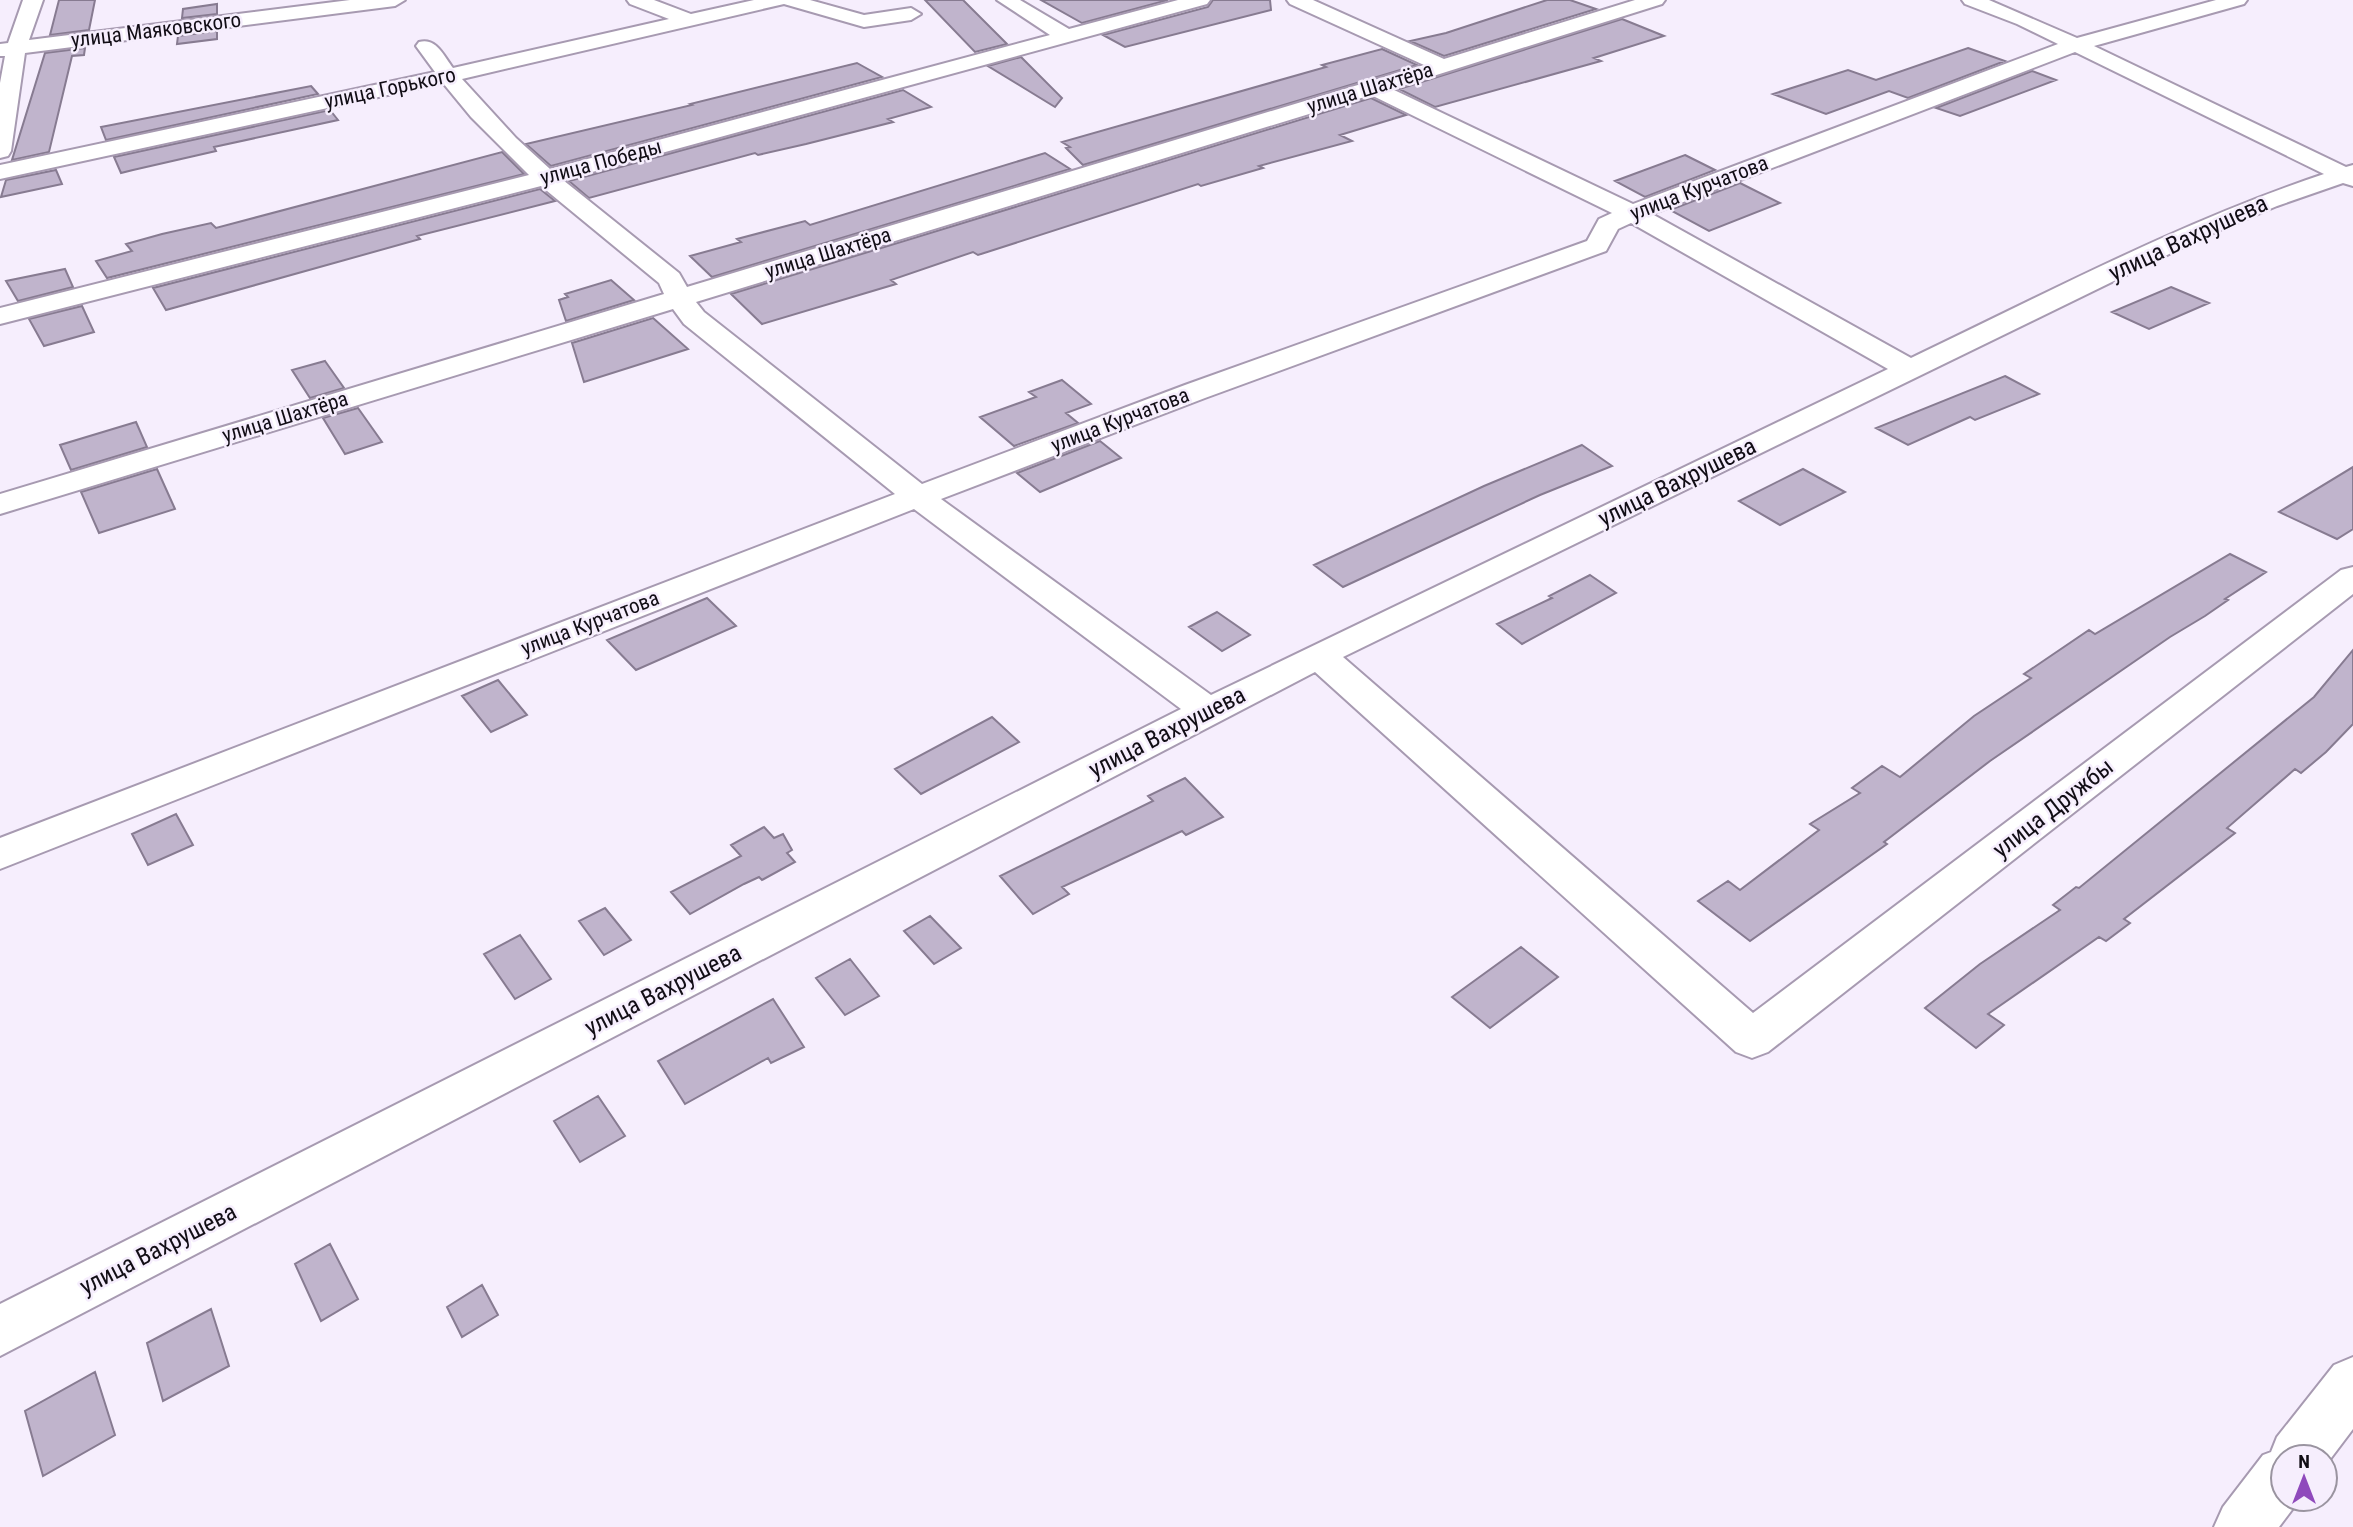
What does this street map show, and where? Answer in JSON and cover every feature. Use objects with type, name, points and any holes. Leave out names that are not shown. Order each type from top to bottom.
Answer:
[{"type":"street","points":[[0,151],[8,49],[33,0]]},
{"type":"street","name":"улица Маяковского","points":[[8,49],[395,0]]},
{"type":"street","points":[[637,0],[691,21]]},
{"type":"street","points":[[699,0],[717,15]]},
{"type":"street","name":"улица Горького","points":[[0,172],[447,76],[779,0]]},
{"type":"street","points":[[789,0],[864,21],[910,13]]},
{"type":"street","points":[[1007,0],[1064,35]]},
{"type":"street","name":"улица Победы","points":[[0,316],[544,178],[1200,0]]},
{"type":"street","points":[[1297,0],[1442,66]]},
{"type":"street","name":"улица Шахтёра","points":[[0,504],[1655,0]]},
{"type":"street","points":[[1972,0],[2024,20],[2350,175]]},
{"type":"street","name":"улица Курчатова","points":[[0,854],[917,496],[1339,337],[1597,246],[1608,224],[1632,213],[2075,45],[2237,0]]},
{"type":"street","points":[[426,46],[447,76],[544,178],[670,279],[678,298],[694,318],[917,496],[1208,710]]},
{"type":"street","points":[[1373,88],[1632,213],[1911,370]]},
{"type":"street","name":"улица Вахрушева","points":[[0,1331],[1318,655],[2195,232],[2268,201],[2350,175]]},
{"type":"street","name":"улица Дружбы","points":[[1318,655],[1752,1039],[2353,577]]},
{"type":"street","points":[[2308,1443],[2353,1384]]},
{"type":"street","points":[[2242,1527],[2269,1493]]},
{"type":"building","points":[[59,0],[95,0],[89,30],[50,35]]},
{"type":"building","points":[[925,0],[963,0],[1007,44],[975,52]]},
{"type":"building","points":[[1041,0],[1168,0],[1082,23]]},
{"type":"building","points":[[1213,0],[1270,0],[1271,10],[1125,47],[1103,35],[1208,7]]},
{"type":"building","points":[[1547,0],[1570,0],[1596,9],[1444,56],[1410,41],[1446,33]]},
{"type":"building","points":[[217,4],[217,14],[182,18],[183,9]]},
{"type":"building","points":[[1622,19],[1664,36],[1594,58],[1601,61],[1435,107],[1399,89]]},
{"type":"building","points":[[217,31],[217,39],[177,44],[178,36]]},
{"type":"building","points":[[85,48],[84,55],[72,56],[49,152],[12,160],[45,53]]},
{"type":"building","points":[[1968,48],[2005,61],[1908,98],[1889,91],[1826,114],[1773,94],[1848,70],[1876,80]]},
{"type":"building","points":[[1382,49],[1417,65],[1083,165],[1066,148],[1070,147],[1062,142],[1326,67],[1322,65]]},
{"type":"building","points":[[1021,57],[1062,98],[1055,107],[988,66]]},
{"type":"building","points":[[857,63],[882,77],[551,166],[526,144],[692,105],[690,104]]},
{"type":"building","points":[[2032,71],[2056,80],[1960,116],[1936,108]]},
{"type":"building","points":[[311,86],[318,94],[106,140],[101,127]]},
{"type":"building","points":[[903,90],[931,107],[888,119],[893,122],[758,155],[755,153],[589,198],[569,181]]},
{"type":"building","points":[[1371,98],[1406,115],[1340,135],[1352,141],[1259,166],[1263,168],[1201,186],[1198,184],[978,255],[973,252],[891,280],[896,284],[762,324],[731,294]]},
{"type":"building","points":[[330,110],[338,120],[214,147],[216,151],[121,173],[114,157]]},
{"type":"building","points":[[502,152],[524,174],[107,278],[96,261],[132,251],[126,244],[162,234],[211,223],[216,228]]},
{"type":"building","points":[[1045,153],[1070,169],[712,277],[690,256],[741,242],[737,239],[805,221],[810,225]]},
{"type":"building","points":[[1685,155],[1715,170],[1645,197],[1615,181]]},
{"type":"building","points":[[56,170],[62,184],[1,197],[6,180]]},
{"type":"building","points":[[1740,183],[1780,203],[1709,231],[1670,210]]},
{"type":"building","points":[[540,189],[555,201],[417,236],[420,239],[166,310],[153,288]]},
{"type":"building","points":[[65,269],[73,287],[18,301],[6,281]]},
{"type":"building","points":[[611,280],[634,300],[566,321],[559,300],[568,297],[565,294]]},
{"type":"building","points":[[2171,287],[2209,303],[2149,329],[2112,312]]},
{"type":"building","points":[[82,306],[94,332],[44,346],[29,319]]},
{"type":"building","points":[[653,318],[688,349],[584,382],[572,343]]},
{"type":"building","points":[[325,361],[344,388],[310,398],[292,370]]},
{"type":"building","points":[[2005,376],[2039,394],[1975,420],[1970,417],[1908,445],[1876,428]]},
{"type":"building","points":[[1062,380],[1091,404],[1066,413],[1078,423],[1014,446],[980,417],[1036,397],[1029,392]]},
{"type":"building","points":[[358,408],[382,442],[345,454],[323,418]]},
{"type":"building","points":[[136,422],[147,447],[71,470],[60,445]]},
{"type":"building","points":[[1100,441],[1121,458],[1040,492],[1017,473]]},
{"type":"building","points":[[1582,445],[1612,466],[1540,495],[1343,587],[1314,565],[1484,486]]},
{"type":"building","points":[[2353,467],[2353,529],[2337,539],[2279,512]]},
{"type":"building","points":[[157,469],[175,509],[99,533],[81,492]]},
{"type":"building","points":[[1803,469],[1845,492],[1780,525],[1739,501]]},
{"type":"building","points":[[2230,554],[2266,572],[1990,761],[1884,842],[1887,844],[1750,941],[1698,901],[1728,881],[1740,890],[1819,830],[1810,824],[1860,793],[1852,788],[1882,766],[1900,777],[1974,716],[2031,678],[2024,674],[2089,630],[2095,634]]},
{"type":"building","points":[[1590,575],[1616,593],[1522,644],[1497,624],[1552,598],[1549,596]]},
{"type":"building","points":[[707,598],[736,626],[636,670],[607,640]]},
{"type":"building","points":[[1217,612],[1250,635],[1222,651],[1189,627]]},
{"type":"building","points":[[2353,650],[2353,724],[2301,773],[2295,769],[2227,828],[2235,833],[2124,919],[2130,923],[2106,941],[2099,937],[1988,1014],[2004,1025],[1976,1048],[1925,1008],[1980,964],[2060,910],[2053,905],[2076,887],[2079,888],[2314,697]]},
{"type":"building","points":[[498,680],[527,715],[491,732],[462,696]]},
{"type":"building","points":[[992,717],[1019,742],[921,794],[895,769]]},
{"type":"building","points":[[1185,778],[1223,817],[1186,835],[1182,831],[1062,887],[1069,894],[1033,914],[1000,876],[1153,801],[1148,796]]},
{"type":"building","points":[[176,814],[193,845],[148,865],[132,834]]},
{"type":"building","points":[[764,827],[774,838],[783,834],[792,850],[787,853],[795,862],[762,880],[759,877],[744,884],[690,914],[671,892],[741,856],[731,845]]},
{"type":"building","points":[[605,908],[631,940],[604,955],[579,921]]},
{"type":"building","points":[[930,916],[961,948],[934,964],[904,931]]},
{"type":"building","points":[[520,935],[551,979],[515,999],[484,954]]},
{"type":"building","points":[[1521,947],[1558,977],[1490,1028],[1452,997]]},
{"type":"building","points":[[850,959],[879,996],[845,1015],[816,978]]},
{"type":"building","points":[[773,999],[804,1047],[771,1063],[768,1058],[685,1104],[658,1061]]},
{"type":"building","points":[[598,1096],[625,1136],[580,1162],[554,1121]]},
{"type":"building","points":[[330,1244],[358,1299],[321,1321],[295,1264]]},
{"type":"building","points":[[482,1285],[498,1315],[462,1337],[447,1307]]},
{"type":"building","points":[[211,1309],[229,1366],[163,1401],[147,1343]]},
{"type":"building","points":[[95,1372],[115,1435],[43,1476],[25,1411]]}]
